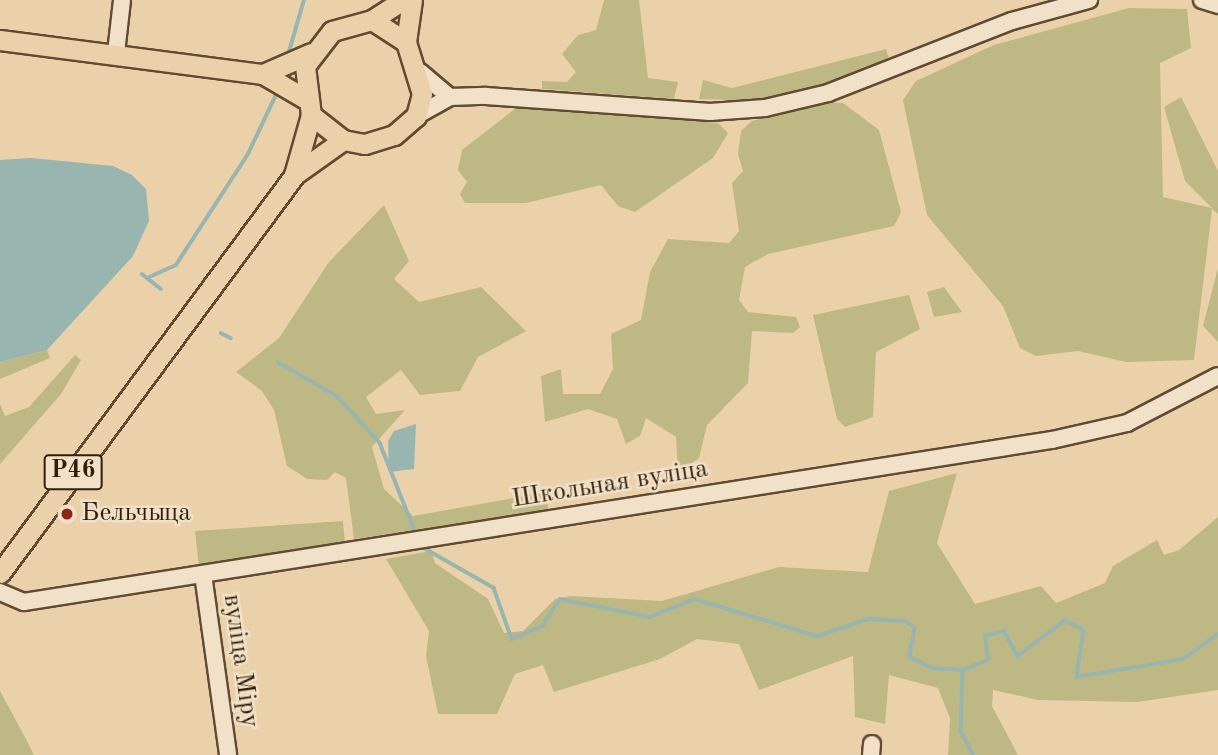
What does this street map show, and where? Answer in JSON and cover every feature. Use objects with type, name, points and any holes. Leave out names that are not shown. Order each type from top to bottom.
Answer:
[{"type":"main road","points":[[263,74],[311,53],[332,31],[372,20],[403,0]]},
{"type":"main road","points":[[0,40],[116,52],[263,74],[307,107],[343,140],[364,144],[394,135],[416,116],[419,72],[406,41],[412,0]]},
{"type":"main road","points":[[372,20],[406,41]]},
{"type":"main road","name":"Р46","points":[[294,176],[307,107],[311,53]]},
{"type":"main road","name":"Р46","points":[[0,573],[294,176],[343,140]]},
{"type":"street","points":[[116,52],[122,0]]},
{"type":"street","points":[[416,116],[450,97],[537,97],[710,112],[765,108],[828,93],[1012,21],[1089,0]]},
{"type":"street","points":[[1202,0],[1218,5]]},
{"type":"street","points":[[419,72],[450,97]]},
{"type":"street","name":"Школьная вуліца","points":[[0,592],[24,602],[1075,435],[1127,423],[1218,376]]},
{"type":"street","name":"вуліца Міру","points":[[203,574],[228,755]]},
{"type":"shaded area","points":[[604,0],[639,0],[648,78],[678,82],[674,99],[542,89],[542,81],[567,82],[576,72],[562,54],[578,35],[596,30]]},
{"type":"shaded area","points":[[1129,8],[1187,9],[1191,48],[1160,63],[1163,197],[1212,208],[1185,181],[1164,107],[1181,97],[1218,171],[1218,214],[1212,209],[1194,360],[1126,362],[1078,351],[1036,356],[1020,348],[1003,306],[927,215],[903,100],[916,81],[994,45]]},
{"type":"shaded area","points":[[886,49],[890,63],[826,86],[766,101],[699,99],[703,80],[732,88]]},
{"type":"shaded area","points":[[823,102],[843,103],[879,130],[901,212],[894,226],[768,254],[745,267],[739,300],[748,312],[796,317],[800,327],[793,333],[752,331],[748,383],[707,425],[699,458],[678,474],[676,437],[646,418],[640,436],[626,444],[617,419],[588,409],[545,422],[541,376],[561,369],[563,394],[600,394],[613,369],[611,334],[641,320],[650,272],[668,239],[729,243],[739,231],[732,183],[743,171],[738,154],[741,131],[752,121]]},
{"type":"shaded area","points":[[520,105],[718,123],[728,133],[713,158],[635,212],[618,206],[601,185],[526,203],[465,203],[460,194],[467,182],[458,170],[462,150]]},
{"type":"shaded area","points":[[384,205],[409,261],[394,279],[419,302],[481,287],[526,331],[478,357],[460,391],[420,395],[401,370],[366,397],[376,414],[405,410],[372,447],[384,489],[413,516],[548,492],[548,510],[354,539],[346,478],[335,472],[327,480],[307,479],[287,466],[274,410],[262,391],[236,372],[279,338],[329,262]]},
{"type":"shaded area","points":[[1218,268],[1218,342],[1203,326]]},
{"type":"shaded area","points":[[944,287],[962,312],[934,317],[927,292]]},
{"type":"shaded area","points":[[909,295],[920,329],[876,352],[873,417],[845,427],[837,419],[813,315]]},
{"type":"shaded area","points":[[47,350],[50,358],[0,379],[0,362]]},
{"type":"shaded area","points":[[75,355],[81,360],[61,394],[0,464],[0,404],[5,416],[29,407]]},
{"type":"shaded area","points":[[957,473],[937,543],[975,604],[1041,586],[1056,603],[1105,583],[1113,566],[1157,540],[1164,555],[1179,550],[1218,517],[1218,690],[1137,702],[1038,700],[993,690],[992,706],[1018,755],[948,755],[950,718],[938,688],[889,675],[885,724],[855,717],[853,656],[759,690],[739,644],[697,639],[660,659],[554,692],[543,665],[515,674],[497,714],[438,714],[426,656],[429,631],[386,559],[431,551],[435,563],[488,599],[504,633],[523,631],[555,599],[571,596],[662,601],[779,567],[868,572],[889,491]]},
{"type":"shaded area","points":[[343,521],[345,544],[199,568],[195,531]]},
{"type":"shaded area","points":[[0,691],[26,739],[34,755],[0,755]]},
{"type":"water","points":[[31,158],[113,166],[132,175],[146,189],[149,221],[133,256],[47,350],[0,362],[0,160]]},
{"type":"water","points":[[416,424],[414,469],[389,472],[388,441],[394,431]]},
{"type":"waterway","points":[[288,55],[304,0]]},
{"type":"waterway","points":[[147,278],[176,265],[248,154],[276,95]]},
{"type":"waterway","name":"Бельчыца","points":[[142,274],[161,289]]},
{"type":"waterway","name":"Бельчыца","points":[[221,333],[231,338]]},
{"type":"waterway","name":"Бельчыца","points":[[278,362],[337,396],[380,443],[415,531]]},
{"type":"waterway","name":"Бельчыца","points":[[424,548],[494,588],[512,639],[542,626],[560,599],[650,617],[695,599],[817,636],[868,619],[906,621],[915,628],[910,657],[933,668],[963,670],[988,660],[985,636],[1004,631],[1018,656],[1065,620],[1084,630],[1077,677],[1183,659],[1218,634]]},
{"type":"waterway","points":[[963,670],[961,731],[973,755]]},
{"type":"place","name":"Бельчыца","points":[[67,514]]}]
